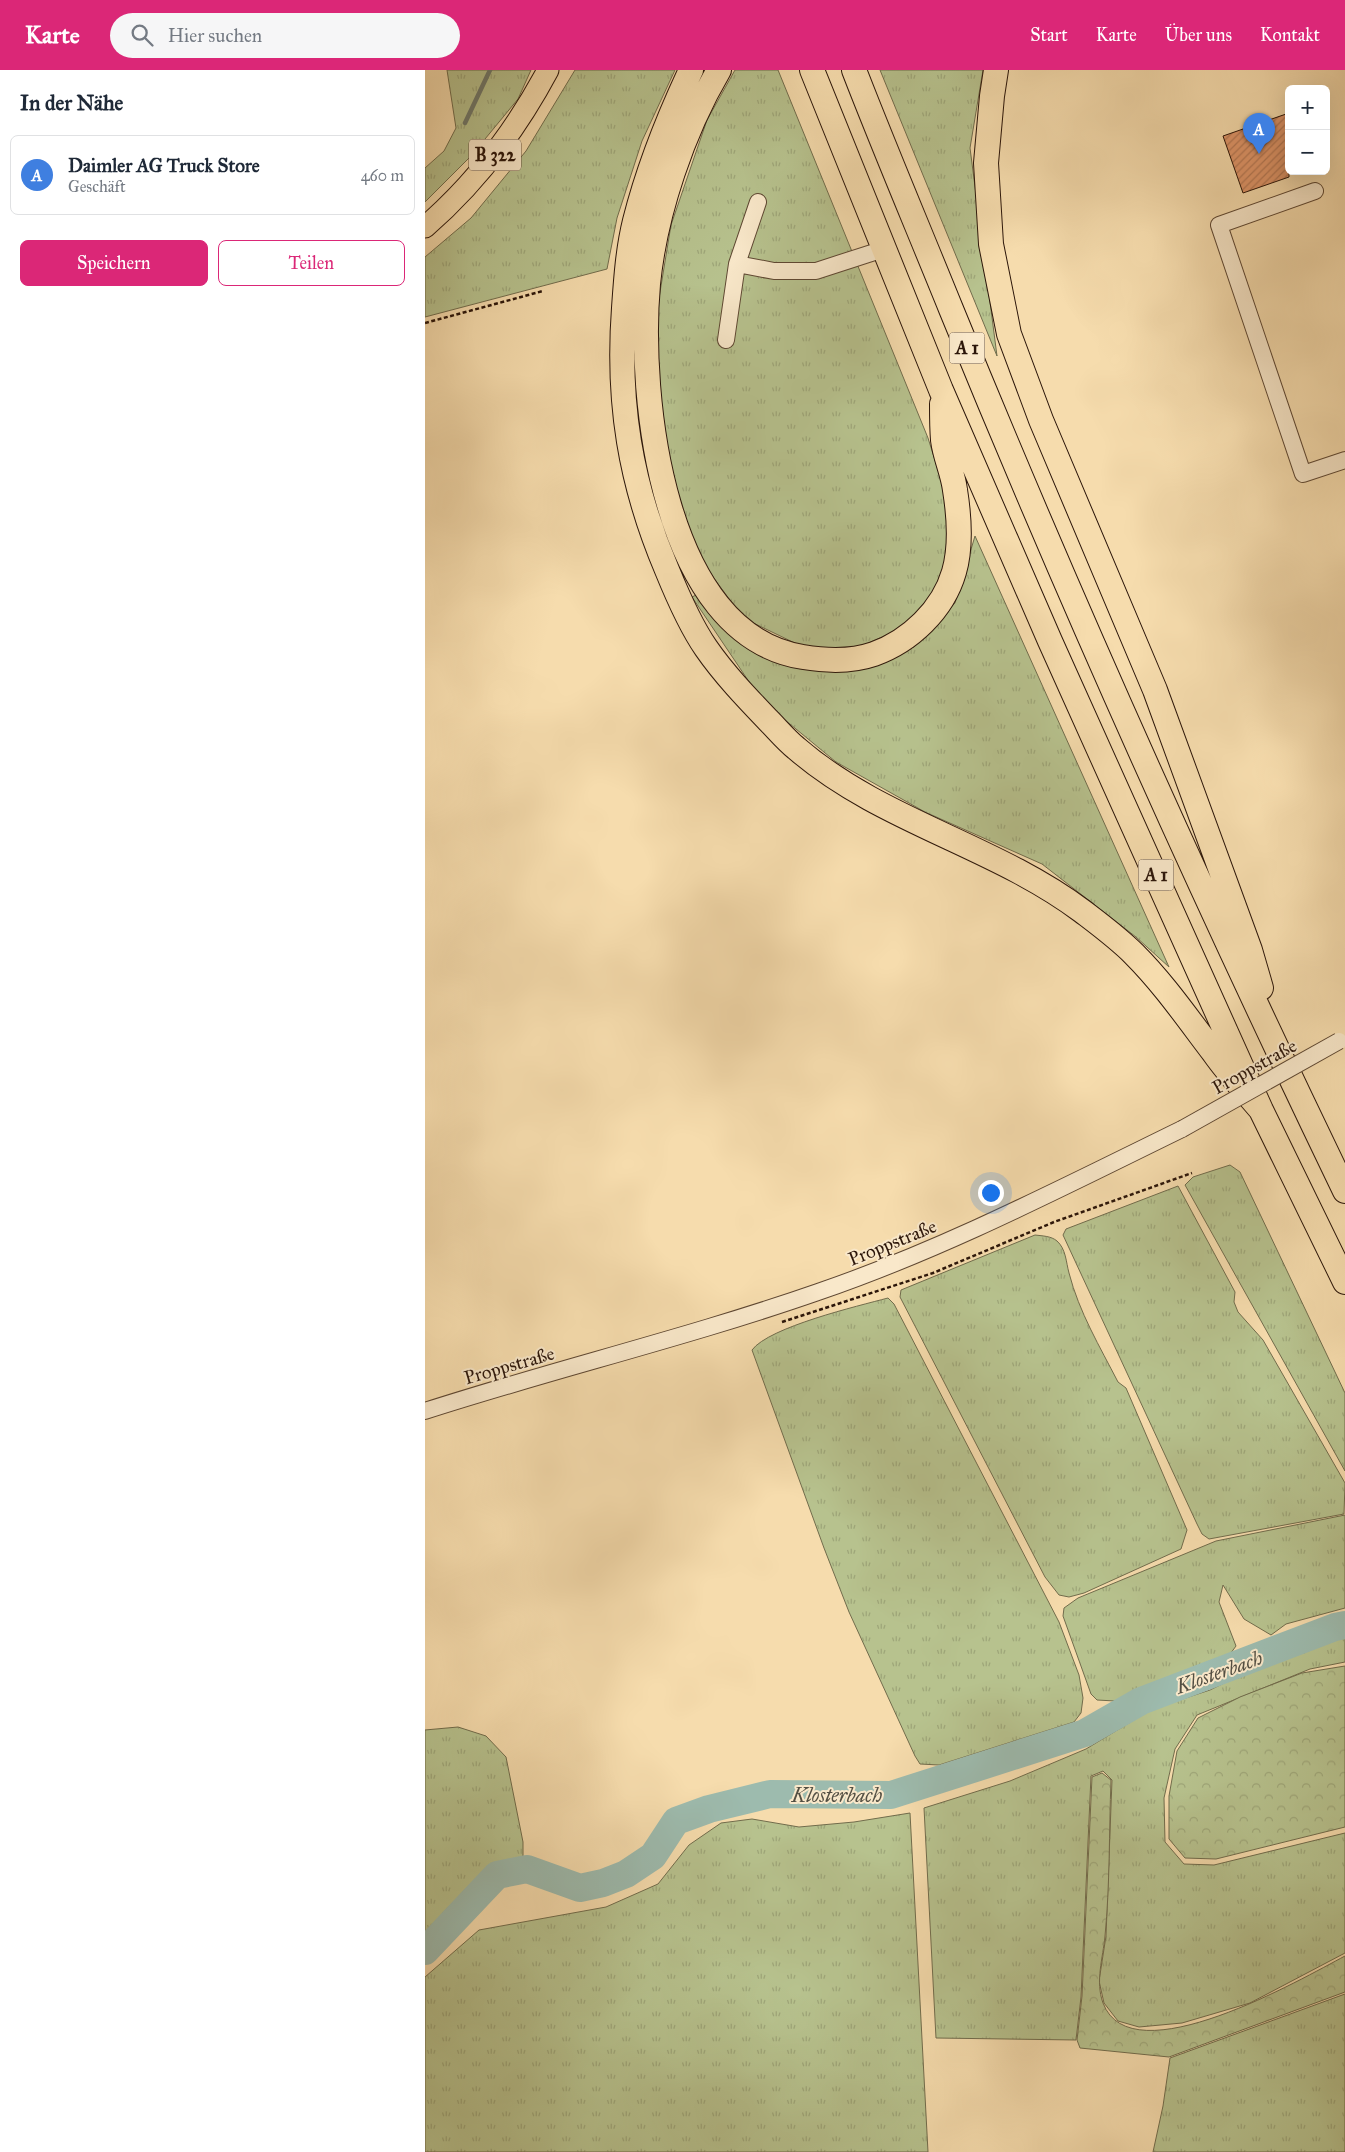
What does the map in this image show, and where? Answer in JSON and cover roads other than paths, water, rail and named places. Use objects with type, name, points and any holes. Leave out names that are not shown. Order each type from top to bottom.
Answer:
[{"type":"highway","points":[[691,70],[669,115],[635,223],[625,282],[622,353],[627,437],[638,492],[654,541],[672,584],[701,640],[748,700],[797,749],[853,788],[904,816],[1022,872],[1081,910],[1133,952],[1177,1002],[1215,1056],[1261,1110]]},
{"type":"highway","points":[[719,70],[689,130],[657,232],[649,281],[645,337],[652,433],[664,487],[680,536],[700,580],[730,620],[759,642],[792,655],[824,660],[858,659],[890,648],[917,628],[940,603],[955,571],[958,539],[955,490],[943,441],[941,390]]},
{"type":"highway","name":"A 1","points":[[812,70],[941,390],[1054,650],[1261,1110],[1345,1282]]},
{"type":"highway","name":"A 1","points":[[854,70],[978,375],[1083,624],[1189,862],[1345,1192]]},
{"type":"highway","points":[[997,70],[992,96],[986,162],[991,244],[1009,334],[1041,420],[1155,690],[1250,950],[1279,1055]]},
{"type":"main road","name":"B 322","points":[[425,227],[471,182],[500,149],[521,119],[548,70]]},
{"type":"street","points":[[1315,191],[1219,225],[1303,474],[1345,460]]},
{"type":"street","points":[[726,340],[737,264],[758,202]]},
{"type":"street","points":[[737,264],[774,271],[816,271],[884,249]]},
{"type":"street","name":"Proppstraße","points":[[425,1411],[745,1316],[885,1268],[948,1242],[1182,1128],[1342,1039]]},
{"type":"waterway","points":[[465,123],[490,70]]},
{"type":"waterway","name":"Klosterbach","points":[[425,1951],[497,1875],[527,1869],[580,1888],[603,1883],[626,1874],[653,1856],[676,1821],[709,1809],[770,1794],[891,1795],[1085,1733],[1141,1701],[1335,1627],[1345,1625]]},
{"type":"place","name":"Daimler AG Truck Store","points":[[1259,154]]}]
